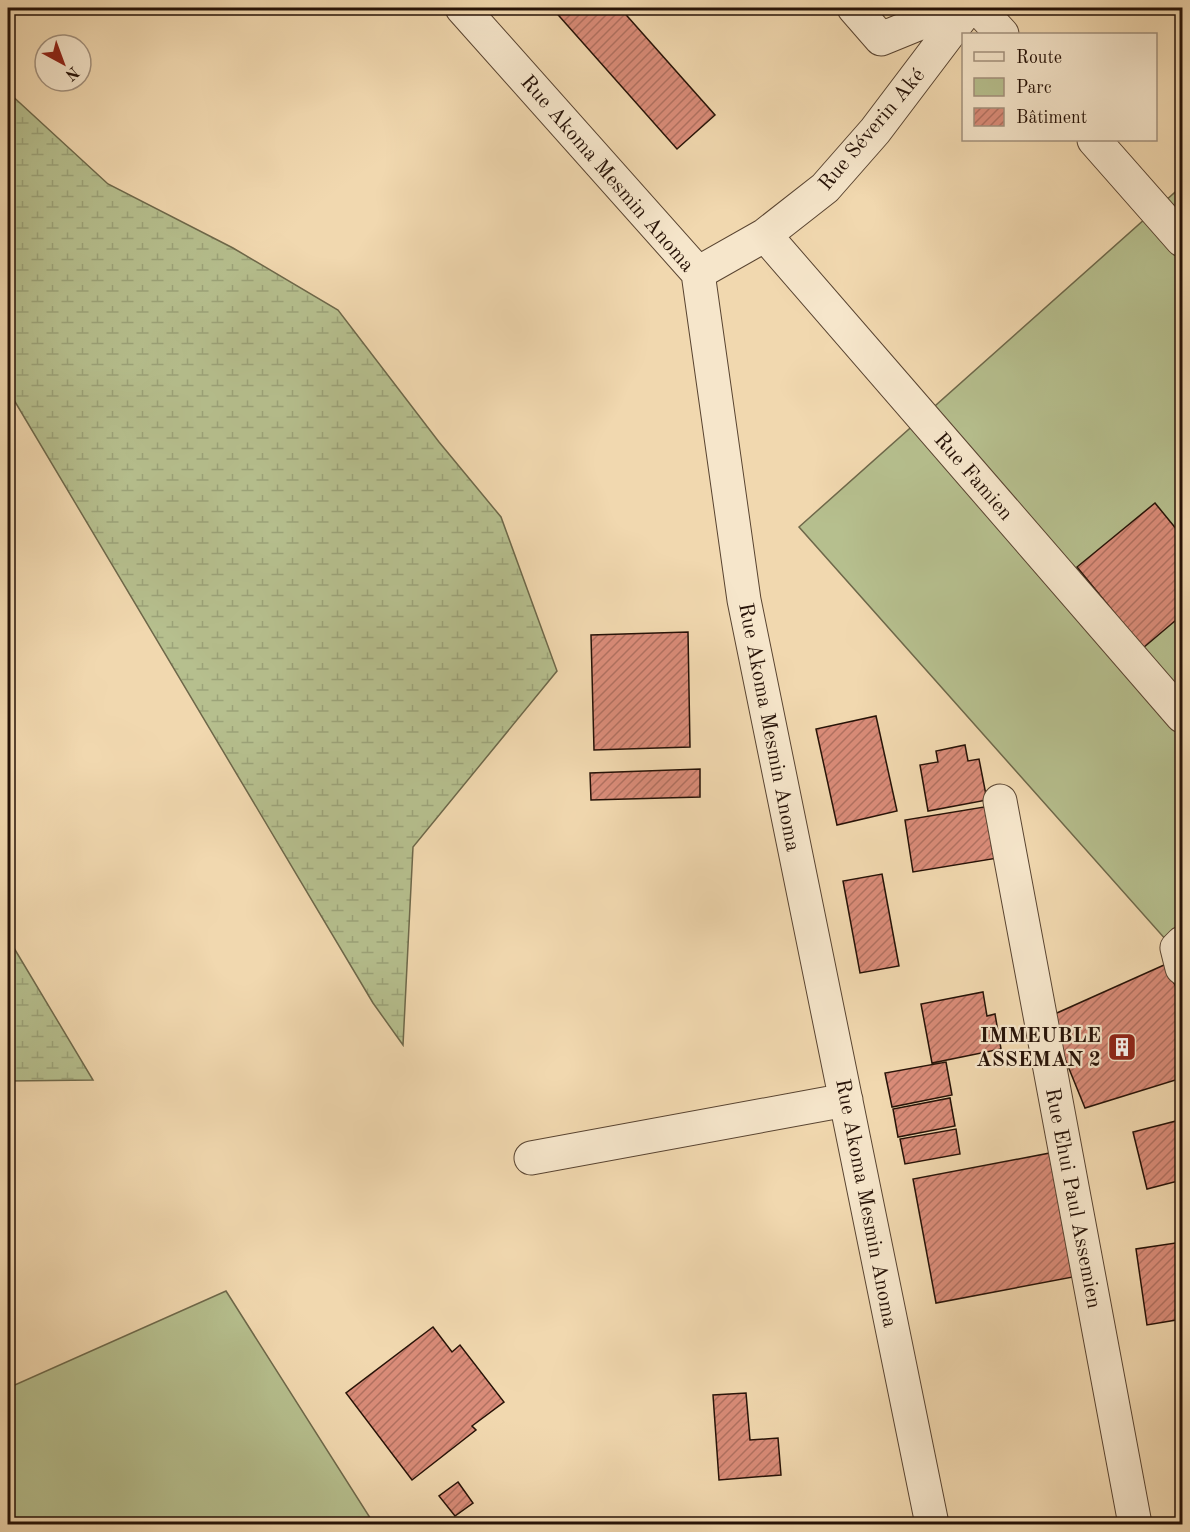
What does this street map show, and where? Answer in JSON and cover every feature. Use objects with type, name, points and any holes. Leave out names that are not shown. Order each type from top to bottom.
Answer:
[{"type":"street","name":"Rue Akoma Mesmin Anoma","points":[[462,8],[698,273],[744,600],[932,1524]]},
{"type":"street","points":[[854,8],[881,39],[957,8]]},
{"type":"street","name":"Rue Séverin Aké","points":[[698,273],[765,235],[825,188],[875,131],[968,8]]},
{"type":"street","points":[[978,8],[1001,33]]},
{"type":"street","points":[[1095,141],[1182,240]]},
{"type":"street","name":"Rue Famien","points":[[765,235],[1182,716]]},
{"type":"street","name":"Rue Ehui Paul Assemien","points":[[999,801],[1135,1524]]},
{"type":"street","points":[[1182,943],[1177,948],[1182,968]]},
{"type":"street","points":[[531,1158],[846,1100]]},
{"type":"green space","points":[[8,92],[108,184],[233,248],[338,310],[439,442],[501,517],[557,671],[413,847],[403,1045],[373,1003],[8,390]]},
{"type":"green space","points":[[1182,186],[1182,927],[1167,941],[799,527]]},
{"type":"green space","points":[[8,938],[93,1080],[8,1081]]},
{"type":"green space","points":[[226,1291],[374,1524],[8,1524],[8,1388]]},
{"type":"building","points":[[552,8],[620,8],[715,115],[677,149]]},
{"type":"building","points":[[1155,503],[1182,536],[1182,615],[1143,648],[1077,567]]},
{"type":"building","points":[[688,632],[690,747],[594,750],[591,635]]},
{"type":"building","points":[[876,716],[897,811],[837,825],[816,729]]},
{"type":"building","points":[[965,745],[968,761],[979,759],[987,800],[928,811],[920,765],[938,762],[936,751]]},
{"type":"building","points":[[700,769],[700,797],[591,800],[590,773]]},
{"type":"building","points":[[990,806],[998,858],[913,872],[905,820]]},
{"type":"building","points":[[882,874],[899,966],[860,973],[843,881]]},
{"type":"building","name":"IMMEUBLE ASSEMAN 2","points":[[1164,965],[1182,998],[1182,1078],[1085,1108],[1048,1017]]},
{"type":"building","points":[[983,992],[987,1016],[995,1014],[1001,1049],[932,1063],[921,1004]]},
{"type":"building","points":[[946,1062],[952,1095],[892,1107],[885,1073]]},
{"type":"building","points":[[950,1098],[955,1126],[898,1137],[893,1109]]},
{"type":"building","points":[[1176,1121],[1182,1141],[1182,1180],[1147,1189],[1133,1132]]},
{"type":"building","points":[[956,1129],[960,1154],[905,1164],[900,1139]]},
{"type":"building","points":[[1050,1153],[1073,1277],[936,1303],[913,1179]]},
{"type":"building","points":[[1182,1242],[1182,1319],[1147,1325],[1136,1249]]},
{"type":"building","points":[[433,1327],[452,1352],[460,1345],[504,1402],[472,1426],[476,1430],[412,1480],[346,1393]]},
{"type":"building","points":[[746,1393],[750,1440],[778,1438],[781,1475],[719,1480],[713,1395]]},
{"type":"building","points":[[458,1482],[473,1503],[455,1516],[439,1496]]},
{"type":"place","name":"IMMEUBLE ASSEMAN 2","points":[[1122,1047]]}]
